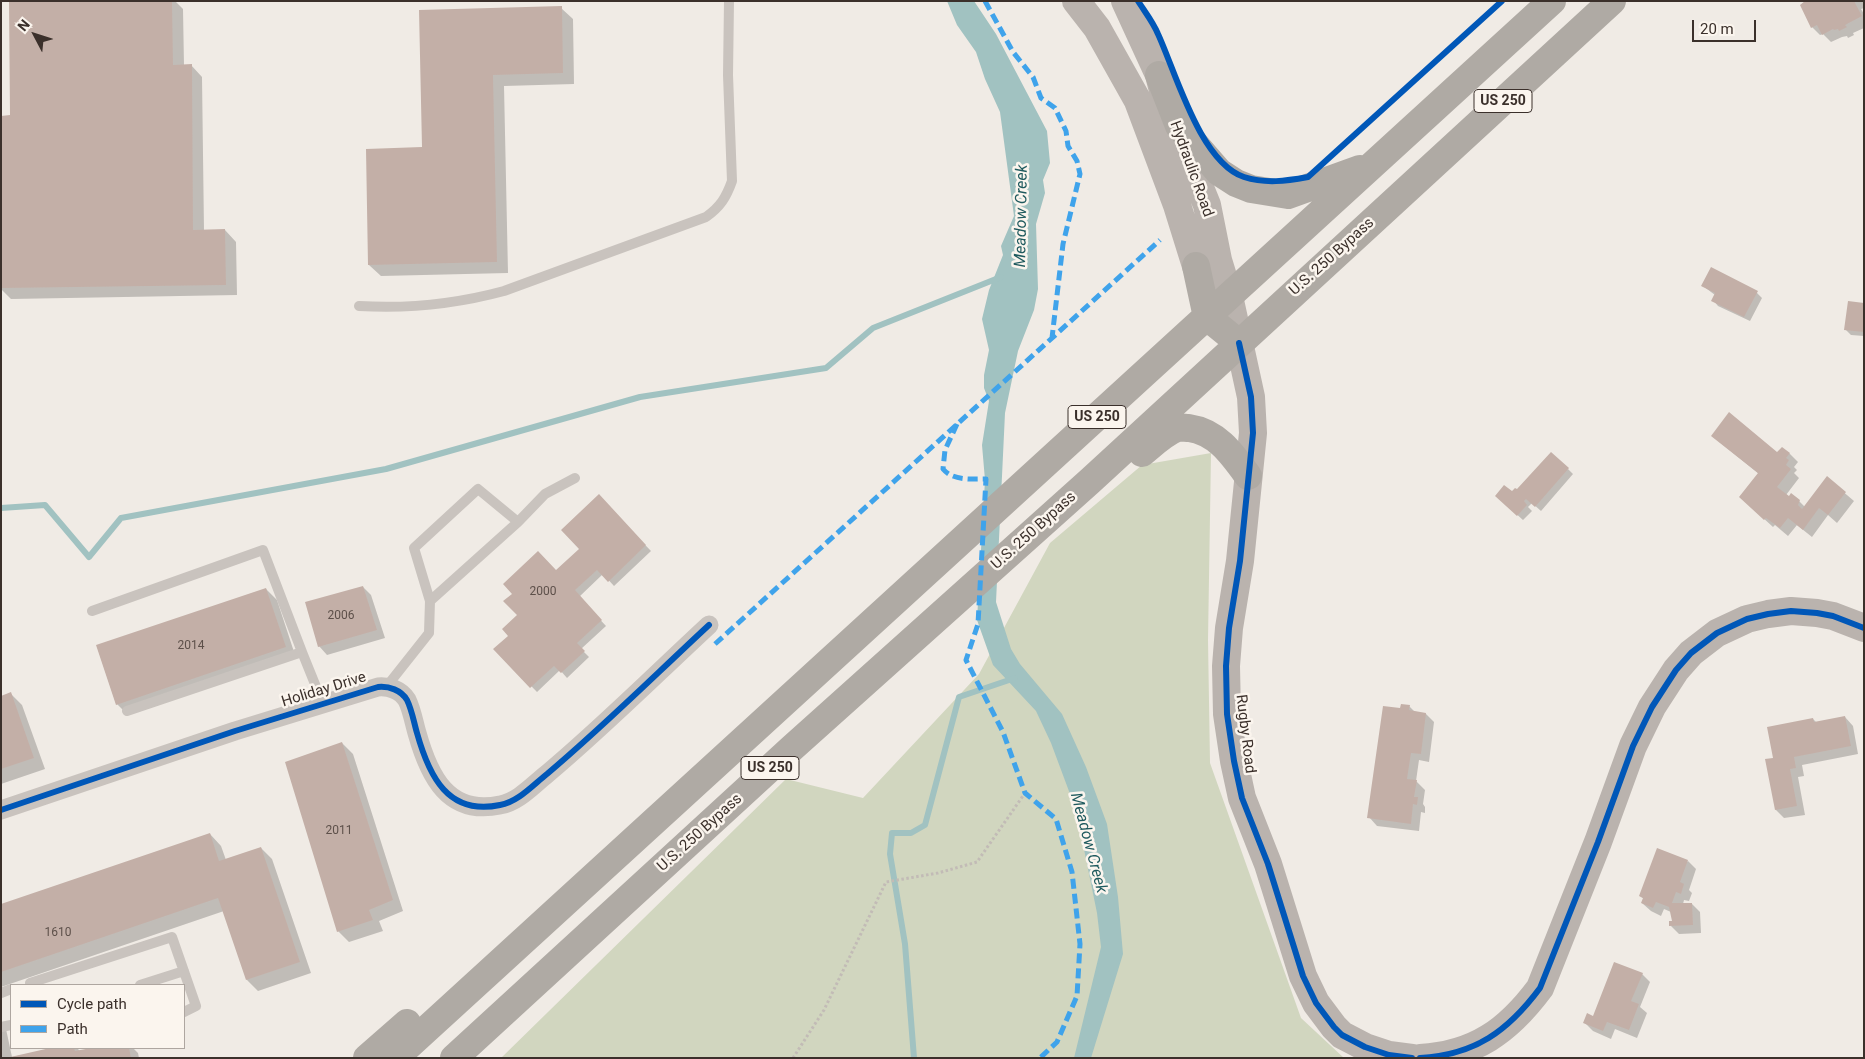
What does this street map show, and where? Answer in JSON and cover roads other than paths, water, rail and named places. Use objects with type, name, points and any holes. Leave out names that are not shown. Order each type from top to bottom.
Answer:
[{"type":"highway","name":"US 250","points":[[395,1058],[1552,1]]},
{"type":"highway","name":"U.S. 250 Bypass","points":[[454,1058],[792,748],[1090,480],[1612,1]]},
{"type":"highway","points":[[1158,75],[1180,126],[1219,172],[1236,183],[1252,189],[1288,195],[1373,164]]},
{"type":"highway","points":[[1196,266],[1207,317],[1239,342]]},
{"type":"highway","points":[[1090,480],[1119,470],[1178,427],[1195,429],[1215,437],[1229,449],[1248,476]]},
{"type":"highway","points":[[367,1058],[467,971],[524,933],[567,901]]},
{"type":"highway","points":[[474,1058],[488,1026]]},
{"type":"street","name":"Hydraulic Road","points":[[1076,1],[1097,28],[1138,101],[1177,205],[1196,266]]},
{"type":"street","name":"Hydraulic Road","points":[[1126,1],[1158,75],[1167,106],[1207,204],[1218,260],[1229,296],[1239,342]]},
{"type":"street","name":"Rugby Road","points":[[1239,342],[1251,397],[1253,433],[1240,561],[1229,628],[1226,666],[1227,714],[1242,798],[1268,864],[1303,976],[1316,1003],[1342,1035],[1365,1047],[1389,1055],[1412,1058]]},
{"type":"street","points":[[1420,1058],[1435,1057],[1460,1051],[1484,1041],[1506,1027],[1525,1009],[1540,988],[1598,842],[1633,746],[1652,707],[1676,670],[1691,653],[1717,633],[1747,619],[1768,614],[1791,611],[1817,613],[1833,616],[1864,628]]},
{"type":"street","name":"Holiday Drive","points":[[1,810],[235,731],[378,687],[387,686],[400,692],[407,700],[421,748],[435,780],[443,791],[460,802],[473,806],[487,808],[503,805],[518,797],[569,755],[709,625]]},
{"type":"lane","points":[[359,306],[396,308],[436,305],[474,299],[504,291],[706,217],[718,208],[727,195],[732,181],[728,74],[729,1]]},
{"type":"lane","points":[[430,601],[518,522],[545,494],[575,478]]},
{"type":"lane","points":[[387,686],[430,633],[430,601],[414,548],[478,489],[518,522]]},
{"type":"lane","points":[[92,612],[263,550],[322,704]]},
{"type":"lane","points":[[127,711],[302,652]]},
{"type":"lane","points":[[31,984],[172,937],[196,1006],[185,1012]]},
{"type":"lane","points":[[143,984],[184,971]]},
{"type":"water","name":"Meadow Creek","points":[[947,1],[974,1],[996,34],[1047,131],[1050,163],[1043,180],[1045,193],[1036,224],[1038,289],[1034,310],[1018,351],[1005,413],[996,602],[1011,649],[1020,664],[1062,714],[1086,767],[1107,824],[1118,897],[1123,954],[1091,1058],[1074,1058],[1101,947],[1097,913],[1076,810],[1051,743],[1036,711],[993,665],[977,620],[985,480],[982,445],[989,401],[984,388],[984,375],[989,350],[982,319],[989,290],[1003,255],[1001,246],[1014,216],[1000,112],[985,79],[976,52],[957,25]]},
{"type":"waterway","points":[[1,508],[45,505],[89,557],[121,518],[386,469],[640,397],[826,368],[873,328],[1001,277]]},
{"type":"waterway","points":[[914,1058],[905,944],[890,854],[892,833],[911,833],[925,825],[959,697],[1015,678]]}]
